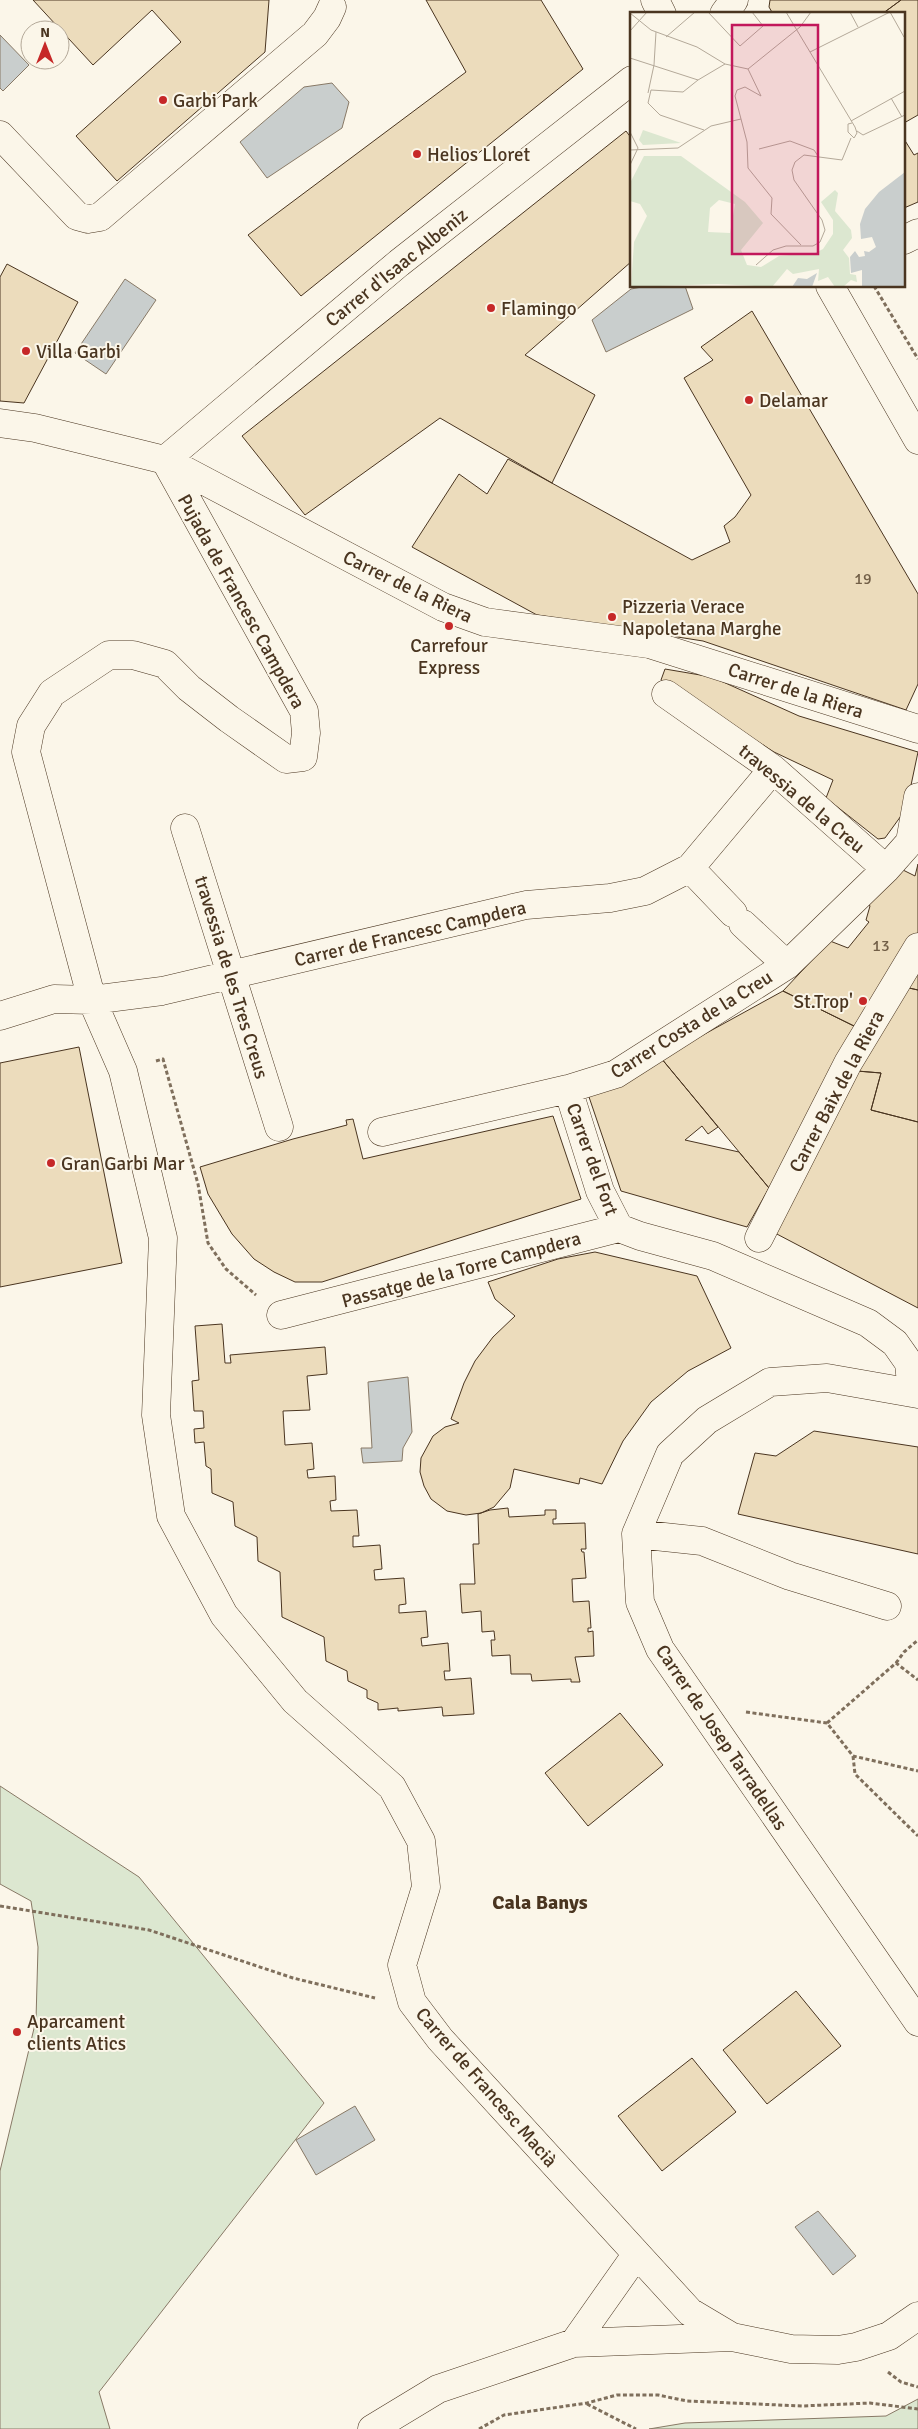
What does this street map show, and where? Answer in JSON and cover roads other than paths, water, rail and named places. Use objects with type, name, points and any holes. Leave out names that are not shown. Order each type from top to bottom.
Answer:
[{"type":"street","points":[[655,0],[661,12]]},
{"type":"street","points":[[725,12],[734,0]]},
{"type":"street","points":[[0,135],[77,216],[88,219],[100,217],[315,34],[327,18],[334,2]]},
{"type":"street","name":"Carrer d'Isaac Albeniz","points":[[165,460],[399,263],[630,82]]},
{"type":"street","points":[[906,239],[918,233]]},
{"type":"street","points":[[831,288],[918,440]]},
{"type":"street","name":"Carrer de la Riera","points":[[0,423],[35,428],[165,460],[442,607],[485,622],[649,644],[918,729]]},
{"type":"street","name":"Pujada de Francesc Campdera","points":[[92,1000],[26,752],[31,726],[52,692],[109,655],[134,655],[165,664],[190,688],[229,719],[286,759],[303,757],[306,733],[304,711],[165,460]]},
{"type":"street","name":"travessia de la Creu","points":[[666,694],[773,768],[886,868]]},
{"type":"street","name":"Carrer de Francesc Campdera","points":[[0,1016],[54,999],[92,1000],[162,991],[526,905],[610,898],[644,891],[690,868],[773,768]]},
{"type":"street","name":"Carrer Costa de la Creu","points":[[382,1132],[568,1089],[616,1074],[787,965],[910,842],[918,797]]},
{"type":"street","name":"travessia de les Tres Creus","points":[[185,828],[278,1127]]},
{"type":"street","points":[[690,868],[738,919],[787,965]]},
{"type":"street","name":"Carrer Baix de la Riera","points":[[759,1238],[848,1063],[918,947]]},
{"type":"street","name":"Carrer de Francesc Macià","points":[[92,1000],[123,1070],[163,1238],[156,1415],[172,1516],[224,1615],[295,1701],[392,1787],[421,1841],[426,1888],[402,1965],[412,2002],[440,2040],[690,2312],[732,2337]]},
{"type":"street","name":"Carrer del Fort","points":[[568,1089],[600,1191],[609,1212],[619,1228]]},
{"type":"street","points":[[619,1228],[640,1236],[713,1256],[868,1323],[895,1343],[909,1363],[915,1394]]},
{"type":"street","name":"Passatge de la Torre Campdera","points":[[282,1315],[619,1228]]},
{"type":"street","name":"Carrer de Josep Tarradellas","points":[[915,1394],[827,1378],[770,1382],[707,1420],[670,1454],[636,1534],[640,1602],[660,1649],[918,2022]]},
{"type":"street","points":[[636,1534],[702,1541],[790,1576],[887,1606]]},
{"type":"street","points":[[574,2343],[636,2255]]},
{"type":"street","points":[[372,2429],[438,2389],[574,2343],[732,2337],[791,2349],[838,2350],[856,2347],[889,2336],[918,2316]]},
{"type":"place","name":"Garbi Park","points":[[163,100]]},
{"type":"place","name":"Helios Lloret","points":[[417,154]]},
{"type":"place","name":"Flamingo","points":[[491,308]]},
{"type":"place","name":"Villa Garbi","points":[[26,351]]},
{"type":"place","name":"Delamar","points":[[749,400]]},
{"type":"place","name":"Pizzeria Verace Napoletana Marghe","points":[[612,617]]},
{"type":"place","name":"Carrefour Express","points":[[449,626]]},
{"type":"place","name":"St.Trop'","points":[[863,1001]]},
{"type":"place","name":"Gran Garbi Mar","points":[[51,1163]]},
{"type":"place","name":"Aparcament clients Atics","points":[[17,2032]]},
{"type":"district","name":"Cala Banys","points":[[540,1902]]}]
